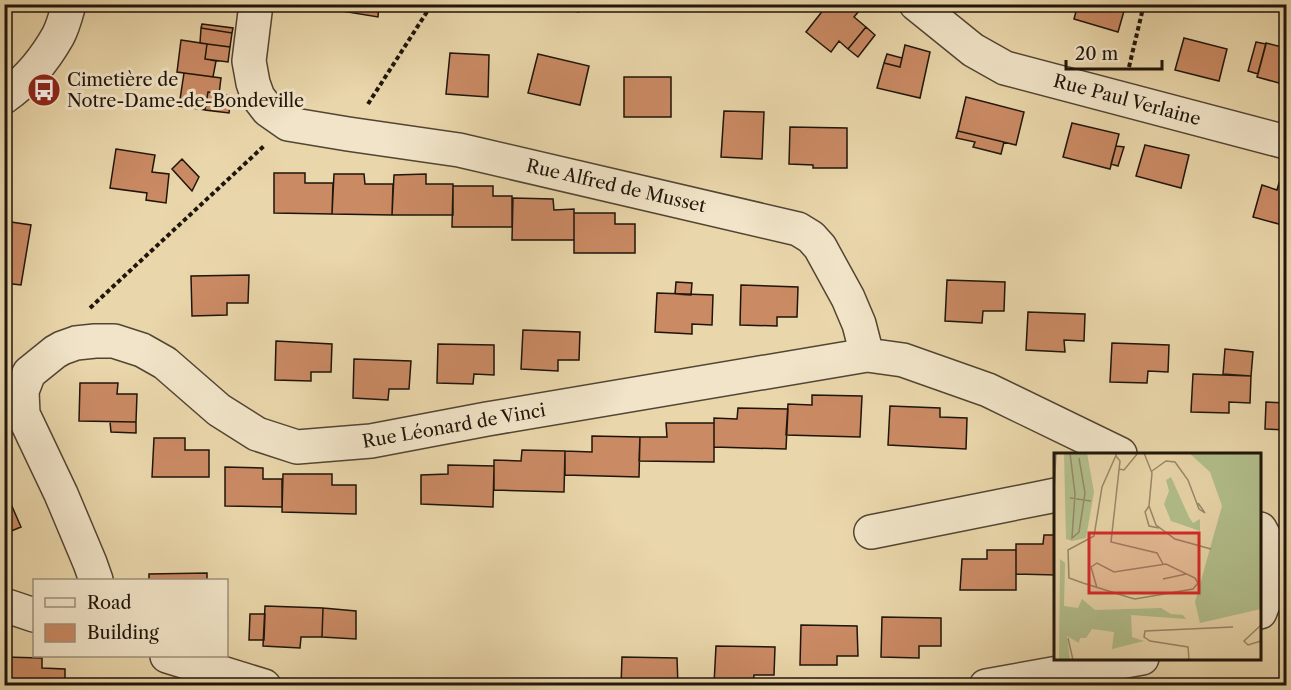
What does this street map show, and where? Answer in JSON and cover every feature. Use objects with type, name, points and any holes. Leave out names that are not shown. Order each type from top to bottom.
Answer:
[{"type":"street","points":[[4,97],[26,80],[45,55],[59,34],[69,4]]},
{"type":"street","points":[[256,4],[249,61],[253,83],[258,97],[268,110],[288,124]]},
{"type":"street","name":"Rue Paul Verlaine","points":[[916,4],[972,50],[1005,68],[1287,142]]},
{"type":"street","name":"Rue Alfred de Musset","points":[[288,124],[459,150],[798,229],[811,237],[820,247],[848,298],[859,324],[867,355]]},
{"type":"street","name":"Rue Léonard de Vinci","points":[[96,579],[61,494],[23,414],[22,392],[29,373],[43,360],[62,348],[76,343],[114,341],[142,350],[165,363],[219,410],[257,434],[297,447],[371,441],[487,419],[867,355],[903,360],[988,390],[1118,453]]},
{"type":"street","points":[[871,532],[1054,495]]},
{"type":"street","points":[[1261,532],[1269,545],[1274,562],[1271,580],[1261,609]]},
{"type":"street","points":[[4,605],[33,615]]},
{"type":"street","points":[[169,657],[264,686]]},
{"type":"street","points":[[986,686],[1131,660]]},
{"type":"path","points":[[348,134],[432,4]]},
{"type":"path","points":[[1132,56],[1144,4]]},
{"type":"path","points":[[62,348],[89,310],[288,124]]},
{"type":"building","points":[[336,4],[379,4],[378,17],[335,10]]},
{"type":"building","points":[[541,4],[580,4],[579,12],[541,6]]},
{"type":"building","points":[[828,4],[865,4],[854,17],[866,27],[848,49],[839,41],[831,52],[806,32]]},
{"type":"building","points":[[1078,4],[1126,4],[1118,32],[1074,19]]},
{"type":"building","points":[[202,24],[233,28],[232,33],[201,28]]},
{"type":"building","points":[[866,27],[875,35],[858,57],[848,49]]},
{"type":"building","points":[[201,28],[232,33],[230,47],[200,43]]},
{"type":"building","points":[[1184,38],[1227,49],[1219,81],[1175,70]]},
{"type":"building","points":[[181,40],[207,44],[205,59],[216,61],[213,77],[177,72]]},
{"type":"building","points":[[1256,42],[1266,44],[1258,74],[1248,71]]},
{"type":"building","points":[[1266,43],[1286,48],[1286,85],[1257,77]]},
{"type":"building","points":[[207,44],[230,47],[228,62],[205,59]]},
{"type":"building","points":[[905,45],[930,52],[920,98],[877,88],[884,63],[900,67]]},
{"type":"building","points":[[450,53],[489,55],[488,97],[446,94]]},
{"type":"building","points":[[538,54],[589,66],[580,105],[528,93]]},
{"type":"building","points":[[887,54],[902,58],[900,67],[884,63]]},
{"type":"building","points":[[184,73],[221,78],[219,94],[208,92],[205,110],[179,106]]},
{"type":"building","points":[[624,77],[671,77],[671,117],[624,117]]},
{"type":"building","points":[[208,92],[231,96],[229,113],[205,110]]},
{"type":"building","points":[[966,97],[1024,112],[1016,145],[958,131]]},
{"type":"building","points":[[724,111],[764,112],[762,159],[721,157]]},
{"type":"building","points":[[1072,123],[1119,134],[1110,169],[1063,157]]},
{"type":"building","points":[[790,127],[847,128],[847,168],[813,168],[813,165],[789,164]]},
{"type":"building","points":[[958,131],[1004,142],[1001,154],[973,147],[975,142],[956,138]]},
{"type":"building","points":[[1145,145],[1189,155],[1181,188],[1136,176]]},
{"type":"building","points":[[1116,146],[1124,147],[1118,166],[1111,164]]},
{"type":"building","points":[[116,149],[155,155],[152,172],[169,174],[166,203],[146,200],[147,193],[110,188]]},
{"type":"building","points":[[182,159],[199,177],[192,191],[172,169]]},
{"type":"building","points":[[274,173],[305,173],[305,183],[333,183],[332,214],[274,213]]},
{"type":"building","points":[[334,174],[364,174],[365,184],[393,184],[392,215],[332,214]]},
{"type":"building","points":[[426,174],[426,184],[453,184],[453,215],[392,215],[394,175]]},
{"type":"building","points":[[1279,183],[1286,185],[1286,226],[1253,217],[1262,185],[1277,190]]},
{"type":"building","points":[[453,186],[493,186],[493,196],[512,196],[512,227],[452,227]]},
{"type":"building","points":[[513,198],[553,199],[554,210],[574,209],[574,240],[512,240]]},
{"type":"building","points":[[574,213],[615,213],[615,224],[635,224],[635,253],[574,253]]},
{"type":"building","points":[[4,221],[31,225],[21,285],[4,283]]},
{"type":"building","points":[[249,275],[248,303],[227,303],[227,315],[192,316],[191,276]]},
{"type":"building","points":[[947,280],[1005,282],[1004,311],[983,311],[982,323],[945,321]]},
{"type":"building","points":[[676,282],[692,283],[691,295],[675,294]]},
{"type":"building","points":[[741,285],[798,287],[797,317],[777,317],[777,326],[740,325]]},
{"type":"building","points":[[657,293],[713,295],[712,325],[692,324],[692,334],[655,332]]},
{"type":"building","points":[[1028,312],[1085,314],[1084,341],[1064,340],[1065,352],[1026,350]]},
{"type":"building","points":[[523,330],[580,332],[579,360],[558,360],[558,371],[521,369]]},
{"type":"building","points":[[276,341],[332,344],[331,372],[311,372],[311,381],[275,380]]},
{"type":"building","points":[[1112,343],[1169,345],[1168,372],[1148,371],[1147,383],[1110,382]]},
{"type":"building","points":[[438,344],[494,345],[494,375],[474,374],[473,384],[437,383]]},
{"type":"building","points":[[1225,349],[1253,352],[1251,376],[1223,374]]},
{"type":"building","points":[[354,359],[411,361],[409,389],[389,389],[388,400],[353,398]]},
{"type":"building","points":[[1193,374],[1251,376],[1250,403],[1229,402],[1229,413],[1191,412]]},
{"type":"building","points":[[80,383],[118,383],[117,394],[137,394],[136,422],[79,421]]},
{"type":"building","points":[[812,395],[862,396],[860,437],[786,435],[788,404],[812,405]]},
{"type":"building","points":[[1266,402],[1286,403],[1286,430],[1265,429]]},
{"type":"building","points":[[890,406],[940,408],[940,417],[967,418],[966,449],[888,445]]},
{"type":"building","points":[[738,408],[788,409],[786,449],[714,447],[714,418],[737,419]]},
{"type":"building","points":[[110,422],[136,422],[136,433],[111,432]]},
{"type":"building","points":[[666,423],[714,423],[714,462],[639,461],[640,437],[667,437]]},
{"type":"building","points":[[592,436],[640,437],[639,477],[565,475],[565,451],[592,452]]},
{"type":"building","points":[[154,438],[185,438],[185,450],[209,450],[209,477],[152,477]]},
{"type":"building","points":[[522,450],[565,451],[564,492],[494,490],[494,460],[521,461]]},
{"type":"building","points":[[448,465],[494,466],[493,507],[421,504],[421,475],[448,474]]},
{"type":"building","points":[[225,467],[263,468],[263,479],[282,479],[282,507],[225,506]]},
{"type":"building","points":[[283,474],[332,474],[332,485],[356,485],[356,514],[282,512]]},
{"type":"building","points":[[4,488],[21,527],[4,534]]},
{"type":"building","points":[[1044,535],[1054,535],[1054,575],[1016,574],[1016,544],[1043,544]]},
{"type":"building","points":[[987,550],[1016,550],[1016,590],[960,590],[962,559],[987,559]]},
{"type":"building","points":[[207,573],[207,579],[149,579],[149,574]]},
{"type":"building","points":[[265,606],[323,608],[322,637],[301,637],[300,648],[263,646]]},
{"type":"building","points":[[323,608],[356,611],[356,639],[322,637]]},
{"type":"building","points":[[250,614],[265,614],[264,640],[249,640]]},
{"type":"building","points":[[882,617],[941,618],[941,646],[919,646],[919,658],[881,657]]},
{"type":"building","points":[[801,625],[857,626],[858,656],[837,656],[837,665],[800,665]]},
{"type":"building","points":[[716,646],[775,647],[774,675],[754,675],[753,685],[714,684]]},
{"type":"building","points":[[4,657],[42,658],[42,668],[65,669],[65,686],[4,686]]},
{"type":"building","points":[[622,657],[677,658],[678,686],[621,686]]},
{"type":"building","points":[[516,679],[570,680],[570,686],[515,686]]},
{"type":"place","name":"Cimetière de Notre-Dame-de-Bondeville","points":[[44,90]]}]
